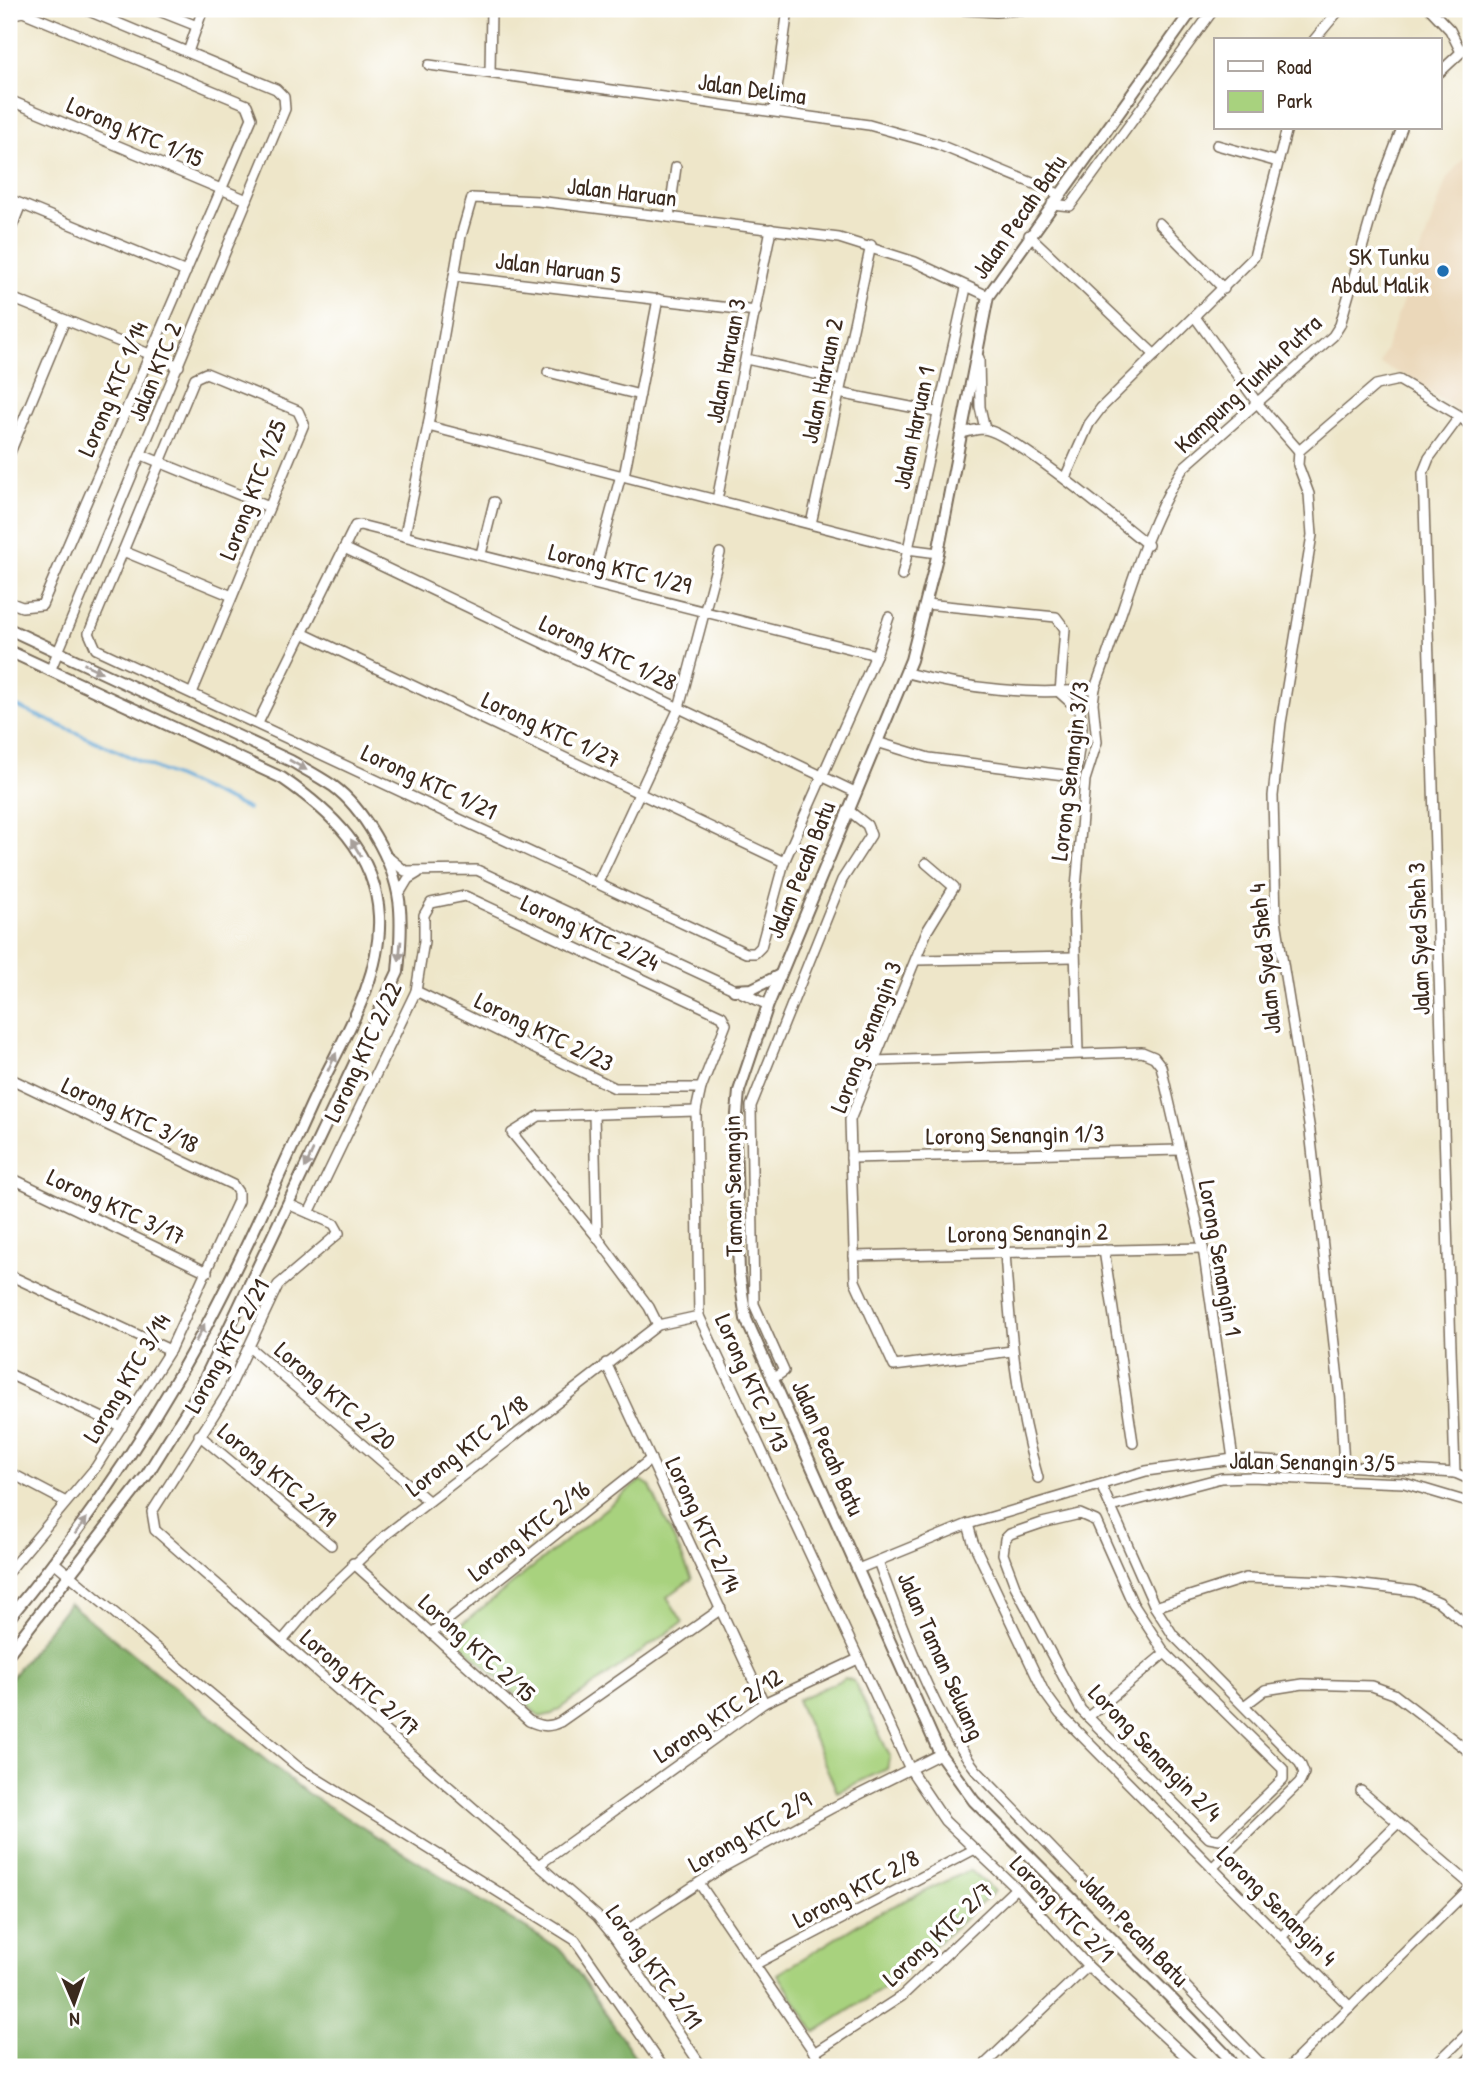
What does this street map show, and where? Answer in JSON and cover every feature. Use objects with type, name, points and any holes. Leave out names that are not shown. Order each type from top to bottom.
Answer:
[{"type":"street","points":[[84,9],[188,52],[203,9]]},
{"type":"street","points":[[154,9],[197,26]]},
{"type":"street","points":[[489,73],[491,9]]},
{"type":"street","points":[[774,111],[788,9]]},
{"type":"street","points":[[948,9],[996,12],[1029,9]]},
{"type":"street","name":"Jalan Pecah Batu","points":[[1193,9],[988,296],[979,330],[938,553],[907,673],[880,743],[855,792],[768,1005],[739,1091],[735,1138],[740,1292],[746,1319],[940,1754],[974,1801],[1159,1986],[1225,2054],[1234,2067]]},
{"type":"street","points":[[1052,204],[1070,206],[1214,9]]},
{"type":"street","points":[[1316,38],[1340,9]]},
{"type":"street","points":[[1430,9],[1450,30],[1460,50]]},
{"type":"street","name":"Lorong KTC 1/14","points":[[9,15],[23,12],[247,105],[252,118],[42,605],[22,607],[9,602]]},
{"type":"street","points":[[1442,70],[1460,50],[1471,43]]},
{"type":"street","name":"Jalan KTC 2","points":[[50,671],[285,109],[284,97],[276,89],[188,52]]},
{"type":"street","name":"Jalan Delima","points":[[429,65],[869,125],[937,144],[1059,194]]},
{"type":"street","name":"Lorong KTC 1/15","points":[[9,100],[247,200]]},
{"type":"street","points":[[1065,478],[1096,415],[1254,257],[1286,130]]},
{"type":"street","name":"Kampung Tunku Putra","points":[[1147,545],[1174,483],[1184,467],[1333,336],[1340,325],[1380,186],[1401,130]]},
{"type":"street","points":[[1217,145],[1278,162]]},
{"type":"street","points":[[669,217],[676,167]]},
{"type":"street","name":"Jalan Haruan","points":[[405,534],[428,426],[469,200],[475,197],[771,229],[871,245],[988,296]]},
{"type":"street","points":[[9,199],[186,272]]},
{"type":"street","points":[[9,234],[21,204]]},
{"type":"street","points":[[1159,223],[1224,289]]},
{"type":"street","name":"Jalan Haruan 3","points":[[717,500],[771,229]]},
{"type":"street","points":[[1029,235],[1154,355]]},
{"type":"street","name":"Jalan Haruan 2","points":[[811,524],[871,245]]},
{"type":"street","name":"Jalan Haruan 5","points":[[454,276],[756,310]]},
{"type":"street","name":"Jalan Haruan 1","points":[[902,576],[936,412],[966,288]]},
{"type":"street","points":[[9,296],[179,366]]},
{"type":"street","points":[[592,582],[623,476],[658,299]]},
{"type":"street","points":[[1195,317],[1258,404],[1299,451],[1376,385],[1388,380],[1399,380],[1460,416],[1471,428]]},
{"type":"street","points":[[9,455],[65,320]]},
{"type":"street","points":[[979,330],[979,407],[985,429]]},
{"type":"street","points":[[746,359],[842,380]]},
{"type":"street","points":[[548,372],[640,395]]},
{"type":"street","name":"Lorong KTC 1/25","points":[[160,463],[195,378],[206,373],[298,411],[304,424],[192,693]]},
{"type":"street","points":[[839,393],[936,412]]},
{"type":"street","name":"Jalan Syed Sheh 3","points":[[1455,1473],[1423,473],[1429,458],[1460,416]]},
{"type":"street","points":[[428,426],[907,549],[938,553]]},
{"type":"street","points":[[961,433],[985,429],[1065,478],[1147,545]]},
{"type":"street","name":"Jalan Syed Sheh 4","points":[[1299,451],[1298,465],[1309,494],[1312,535],[1281,723],[1273,796],[1276,920],[1310,1131],[1340,1397],[1344,1466]]},
{"type":"street","points":[[142,455],[269,507]]},
{"type":"street","name":"Lorong KTC 1/21","points":[[160,463],[89,633],[96,649],[746,953],[755,953],[761,947],[784,862],[820,775],[876,655],[889,617]]},
{"type":"street","points":[[481,554],[494,502]]},
{"type":"street","name":"Lorong KTC 1/29","points":[[344,548],[355,526],[365,525],[876,655]]},
{"type":"street","name":"Lorong Senangin 3/3","points":[[1078,1052],[1074,914],[1085,779],[1097,742],[1093,703],[1095,688],[1147,545]]},
{"type":"street","points":[[258,723],[344,548]]},
{"type":"street","name":"Lorong KTC 1/28","points":[[344,548],[855,792]]},
{"type":"street","points":[[123,551],[232,596]]},
{"type":"street","points":[[598,882],[679,708],[720,553]]},
{"type":"street","points":[[926,604],[1056,617],[1065,629],[1060,694]]},
{"type":"street","points":[[9,629],[291,761],[334,787],[366,821],[386,854],[397,878],[402,920],[398,972],[198,1393],[146,1476],[9,1653]]},
{"type":"street","name":"Lorong KTC 1/27","points":[[302,633],[784,862]]},
{"type":"street","points":[[9,651],[282,778],[312,799],[339,823],[354,844],[374,888],[379,916],[373,975],[267,1201],[177,1378],[109,1488],[55,1563],[9,1618]]},
{"type":"street","points":[[907,673],[931,680],[1060,694],[1095,688]]},
{"type":"street","points":[[880,743],[929,758],[1072,775],[1076,770],[1080,711],[1060,694]]},
{"type":"street","name":"Taman Senangin","points":[[774,1378],[784,1371],[754,1297],[751,1106],[842,880],[871,835],[867,825],[848,810]]},
{"type":"street","points":[[386,854],[397,868],[418,873],[477,870],[768,1005]]},
{"type":"street","name":"Lorong Senangin 3","points":[[926,863],[954,887],[927,931],[850,1120],[855,1281],[894,1366],[1012,1351]]},
{"type":"street","points":[[398,894],[402,885],[418,873]]},
{"type":"street","name":"Lorong KTC 2/24","points":[[431,903],[465,896],[722,1016],[726,1024]]},
{"type":"street","name":"Lorong KTC 2/22","points":[[309,1213],[416,991],[424,941],[424,915],[431,903]]},
{"type":"street","points":[[916,960],[1074,957]]},
{"type":"street","points":[[734,990],[759,986],[781,974]]},
{"type":"street","name":"Lorong KTC 2/23","points":[[416,991],[615,1088],[701,1087]]},
{"type":"street","name":"Lorong KTC 2/13","points":[[726,1024],[701,1087],[696,1111],[699,1316],[859,1659]]},
{"type":"street","points":[[875,1061],[1078,1052]]},
{"type":"street","name":"Lorong Senangin 1","points":[[1078,1052],[1142,1052],[1154,1057],[1161,1066],[1203,1248],[1233,1459]]},
{"type":"street","name":"Lorong KTC 3/18","points":[[9,1080],[233,1185]]},
{"type":"street","points":[[658,1325],[649,1307],[597,1237],[512,1133],[539,1116],[696,1111]]},
{"type":"street","points":[[594,1114],[597,1237]]},
{"type":"street","name":"Lorong Senangin 1/3","points":[[851,1158],[1180,1150]]},
{"type":"street","name":"Lorong KTC 3/17","points":[[9,1177],[207,1272]]},
{"type":"street","name":"Lorong KTC 3/14","points":[[9,1571],[96,1466],[170,1350],[238,1201],[238,1192],[233,1185]]},
{"type":"street","points":[[288,1204],[309,1213]]},
{"type":"street","name":"Lorong KTC 2/21","points":[[155,1530],[152,1513],[225,1396],[278,1285],[339,1233],[334,1223],[309,1213]]},
{"type":"street","name":"Lorong Senangin 2","points":[[855,1256],[1203,1248]]},
{"type":"street","points":[[1104,1250],[1133,1443]]},
{"type":"street","points":[[1005,1252],[1012,1351],[1026,1438],[1038,1478]]},
{"type":"street","points":[[9,1275],[170,1350]]},
{"type":"street","name":"Lorong KTC 2/18","points":[[282,1641],[353,1563],[428,1501],[658,1325],[699,1316]]},
{"type":"street","name":"Lorong KTC 2/20","points":[[249,1347],[428,1501]]},
{"type":"street","name":"Lorong KTC 2/14","points":[[606,1363],[764,1703]]},
{"type":"street","points":[[9,1374],[122,1427]]},
{"type":"street","name":"Lorong KTC 2/19","points":[[199,1435],[331,1545]]},
{"type":"street","name":"Lorong KTC 2/16","points":[[431,1633],[651,1459]]},
{"type":"street","points":[[858,1569],[968,1524],[1146,1471],[1233,1459],[1455,1473],[1471,1480]]},
{"type":"street","points":[[9,1472],[66,1502]]},
{"type":"street","name":"Jalan Senangin 3/5","points":[[1111,1507],[1221,1478],[1251,1477],[1404,1483],[1471,1503]]},
{"type":"street","name":"Lorong Senangin 2/4","points":[[1101,1485],[1155,1607],[1173,1635],[1300,1763],[1304,1773],[1300,1782],[1212,1868]]},
{"type":"street","name":"Lorong Senangin 2/4","points":[[1080,1514],[1090,1516],[1096,1521],[1133,1604],[1165,1653],[1283,1769],[1284,1775],[1220,1840],[1214,1840],[1088,1717],[1061,1677],[1015,1586],[1002,1545],[1010,1534],[1080,1514]]},
{"type":"street","name":"Lorong Senangin 4","points":[[968,1524],[973,1542],[1044,1692],[1060,1714],[1350,2007]]},
{"type":"street","name":"Lorong KTC 2/17","points":[[155,1530],[540,1864]]},
{"type":"street","points":[[1111,1554],[1127,1545]]},
{"type":"street","name":"Jalan Taman Seluang","points":[[878,1561],[900,1620],[960,1749],[976,1770],[1264,2067]]},
{"type":"street","points":[[55,1563],[298,1767],[575,1940],[663,2067]]},
{"type":"street","name":"Lorong KTC 2/15","points":[[353,1563],[529,1721],[551,1727],[721,1609]]},
{"type":"street","points":[[1155,1607],[1246,1578],[1330,1581],[1414,1591],[1439,1602],[1471,1628]]},
{"type":"street","points":[[999,1594],[1015,1586]]},
{"type":"street","points":[[1088,1717],[1165,1653]]},
{"type":"street","points":[[859,1659],[910,1769]]},
{"type":"street","name":"Lorong KTC 2/12","points":[[540,1864],[764,1703],[859,1659]]},
{"type":"street","points":[[1244,1706],[1265,1690],[1303,1684],[1372,1686],[1394,1694],[1471,1753]]},
{"type":"street","points":[[1252,1738],[1264,1726]]},
{"type":"street","name":"Lorong KTC 2/9","points":[[615,1938],[699,1883],[830,1809],[940,1754]]},
{"type":"street","name":"Lorong KTC 2/1","points":[[910,1769],[945,1821],[1016,1888],[1088,1966],[1197,2067]]},
{"type":"street","points":[[1289,2067],[1471,1886],[1361,1791]]},
{"type":"street","points":[[1168,1823],[1181,1810]]},
{"type":"street","points":[[1281,1937],[1398,1822]]},
{"type":"street","name":"Lorong KTC 2/8","points":[[756,1964],[975,1849]]},
{"type":"street","name":"Lorong KTC 2/11","points":[[540,1864],[597,1916],[615,1938],[702,2067]]},
{"type":"street","points":[[699,1883],[824,2067]]},
{"type":"street","name":"Lorong KTC 2/7","points":[[814,2053],[902,1996],[1016,1888]]},
{"type":"street","points":[[982,2067],[1088,1966]]},
{"type":"street","points":[[1433,2067],[1471,2030]]},
{"type":"street","points":[[1462,2067],[1471,2058]]},
{"type":"shaded area","name":"SK Tunku Abdul Malik","points":[[1471,149],[1471,424],[1460,412],[1407,377],[1380,364],[1447,178]]},
{"type":"green space","points":[[641,1480],[650,1486],[692,1579],[667,1597],[683,1622],[552,1714],[540,1717],[457,1641],[456,1629]]},
{"type":"green space","points":[[69,1603],[307,1793],[564,1952],[642,2067],[9,2067],[9,1681]]},
{"type":"green space","points":[[845,1678],[854,1681],[890,1756],[887,1769],[837,1792],[797,1700]]},
{"type":"green space","points":[[970,1870],[995,1891],[898,1979],[815,2032],[778,1974],[870,1917]]},
{"type":"waterway","points":[[9,703],[248,809]]},
{"type":"place","name":"SK Tunku Abdul Malik","points":[[1443,271]]}]
